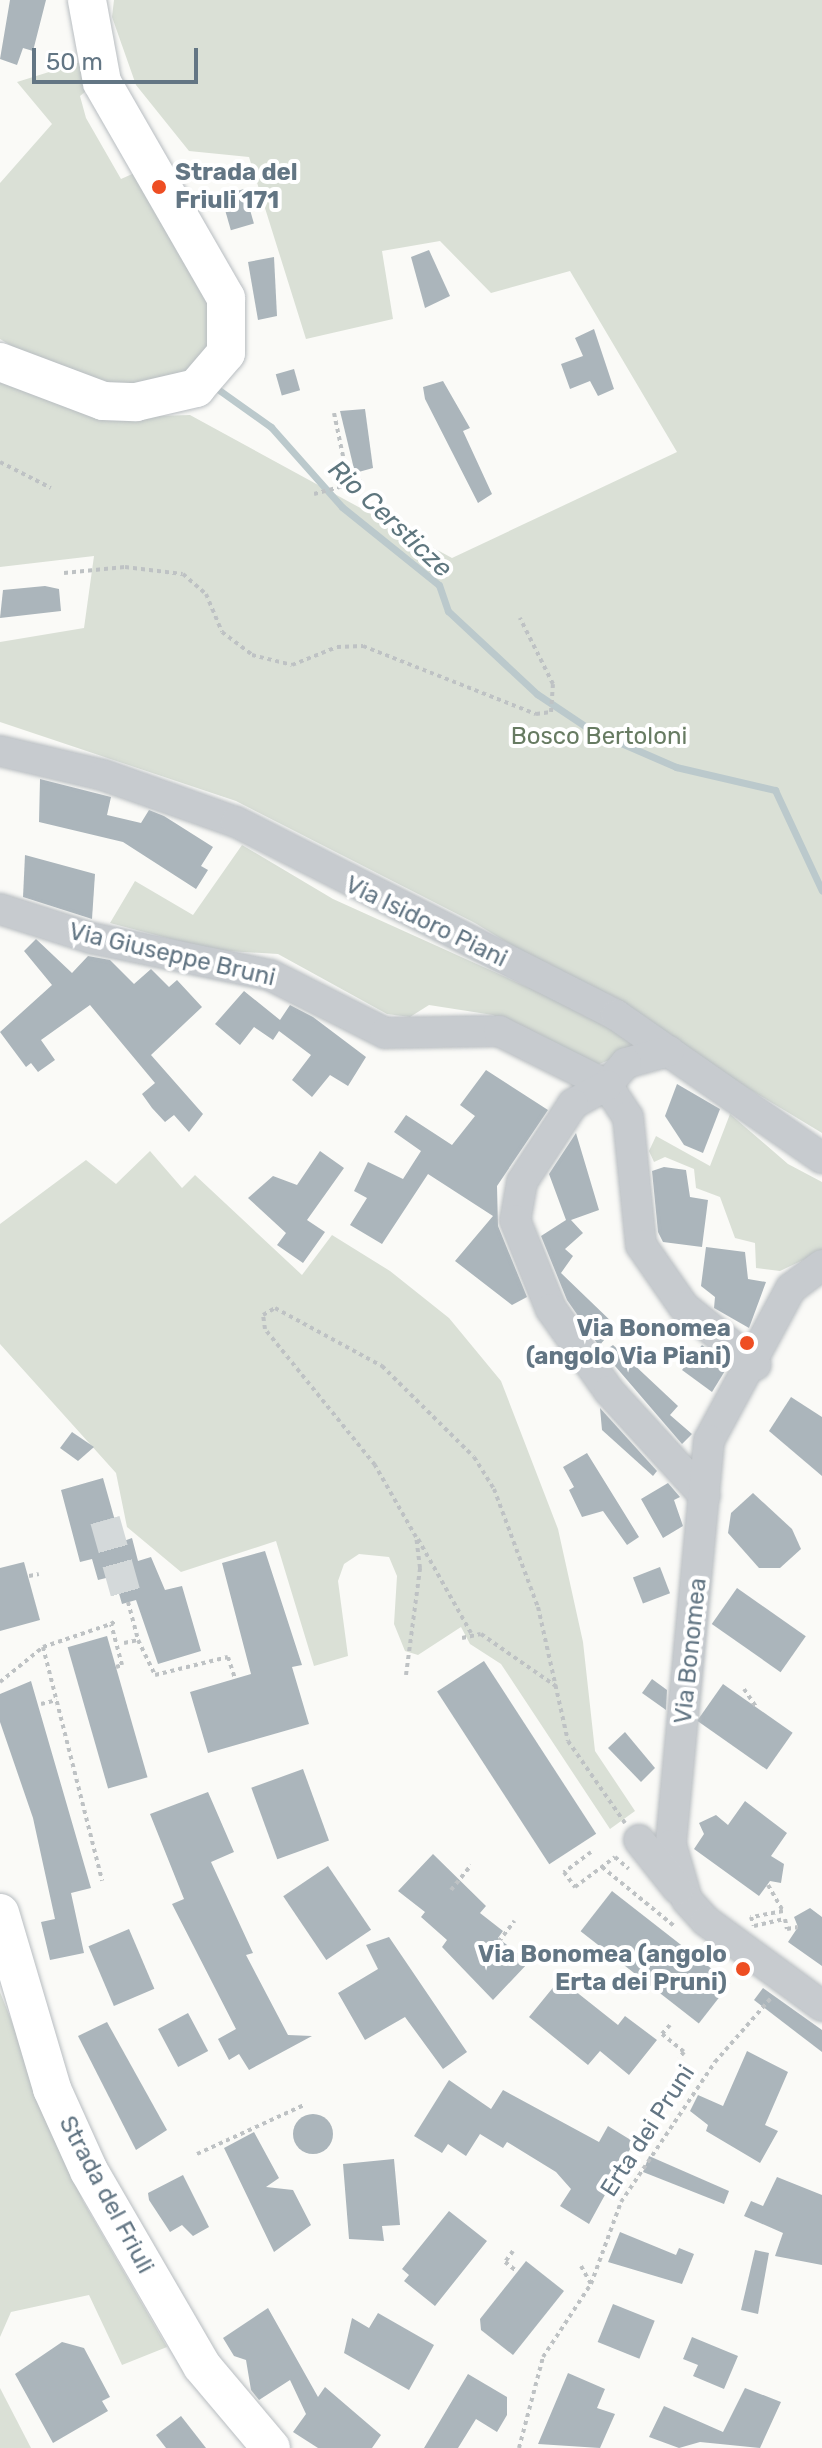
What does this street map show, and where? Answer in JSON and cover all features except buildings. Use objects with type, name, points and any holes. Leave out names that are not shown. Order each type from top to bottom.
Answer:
[{"type":"main road","points":[[0,362],[103,401],[136,402],[196,388],[226,353],[226,298],[102,82],[87,0]]},
{"type":"main road","name":"Strada del Friuli","points":[[0,1913],[24,2007],[70,2134],[202,2366],[271,2448]]},
{"type":"street","name":"Via Isidoro Piani","points":[[0,751],[103,775],[236,822],[402,913],[598,1005],[822,1158]]},
{"type":"street","name":"Via Giuseppe Bruni","points":[[0,909],[91,938],[270,975],[385,1033],[499,1031],[607,1085]]},
{"type":"street","points":[[669,1051],[626,1063],[607,1085],[587,1093],[558,1121],[522,1182],[514,1208],[521,1248],[551,1309],[609,1391],[705,1496]]},
{"type":"street","points":[[607,1085],[628,1117],[641,1245],[684,1307],[756,1365]]},
{"type":"street","name":"Via Bonomea","points":[[687,1900],[660,1800],[714,1424],[756,1365],[791,1288],[822,1265]]},
{"type":"street","points":[[632,1847],[687,1900],[787,1984],[822,2006]]},
{"type":"path","points":[[334,413],[349,485]]},
{"type":"path","points":[[0,462],[51,488]]},
{"type":"path","points":[[314,494],[362,481]]},
{"type":"path","points":[[64,573],[125,567],[183,574],[206,594],[222,632],[252,655],[292,665],[337,647],[363,646],[536,714],[551,712],[553,684],[520,618]]},
{"type":"path","points":[[406,1675],[420,1568],[416,1537],[390,1486],[265,1329],[263,1315],[275,1308],[299,1316],[382,1366],[474,1457],[494,1489],[538,1607],[568,1741],[632,1847],[634,1865],[626,1872],[615,1857],[575,1887],[564,1872],[591,1852]]},
{"type":"path","points":[[416,1537],[429,1549],[471,1633],[557,1687]]},
{"type":"path","points":[[29,1576],[39,1574]]},
{"type":"path","points":[[128,1602],[138,1640],[155,1675],[228,1657],[235,1679]]},
{"type":"path","points":[[0,1681],[43,1647],[117,1620]]},
{"type":"path","points":[[111,1624],[122,1665],[116,1667]]},
{"type":"path","points":[[462,1638],[471,1633]]},
{"type":"path","points":[[124,1643],[138,1640]]},
{"type":"path","points":[[43,1647],[102,1881]]},
{"type":"path","points":[[744,1689],[756,1707]]},
{"type":"path","points":[[41,1704],[57,1700]]},
{"type":"path","points":[[451,1890],[471,1865]]},
{"type":"path","points":[[602,1867],[615,1882]]},
{"type":"path","points":[[768,1885],[783,1911],[751,1917],[754,1926],[785,1919],[787,1929],[798,1927]]},
{"type":"path","points":[[494,1948],[514,1921]]},
{"type":"path","name":"Erta dei Pruni","points":[[519,2448],[543,2357],[591,2284],[621,2202],[725,2048],[787,1984]]},
{"type":"path","points":[[670,2025],[662,2034],[684,2052],[679,2058]]},
{"type":"path","points":[[197,2154],[304,2105]]},
{"type":"path","points":[[513,2251],[505,2262],[518,2272]]},
{"type":"path","points":[[581,2266],[591,2284]]},
{"type":"green space","name":"Bosco Bertoloni","points":[[114,0],[822,0],[822,1133],[475,923],[236,801],[0,722],[0,642],[84,628],[94,556],[0,567],[0,371],[125,417],[190,415],[452,558],[677,452],[570,271],[491,293],[440,241],[382,251],[393,319],[306,339],[249,157],[189,151],[136,85],[112,17]]},
{"type":"green space","points":[[81,62],[90,88],[80,96],[86,118],[121,179],[139,171],[208,286],[208,354],[183,379],[119,387],[45,366],[0,339],[0,183],[52,124],[17,82]]},
{"type":"green space","points":[[242,845],[333,899],[574,1008],[641,1047],[597,1065],[493,1015],[429,1005],[410,1017],[387,1014],[278,954],[213,950],[110,923],[135,881],[193,915]]},
{"type":"green space","points":[[730,1114],[788,1164],[822,1182],[822,1251],[780,1271],[756,1268],[755,1243],[735,1238],[720,1197],[696,1188],[694,1169],[665,1157],[654,1162],[649,1151],[656,1136],[710,1166]]},
{"type":"green space","points":[[150,1151],[182,1188],[195,1175],[302,1275],[332,1235],[390,1271],[449,1318],[501,1381],[558,1529],[583,1642],[595,1751],[635,1811],[610,1829],[501,1664],[470,1644],[461,1627],[418,1655],[405,1651],[394,1624],[397,1576],[389,1557],[359,1554],[344,1564],[338,1581],[348,1656],[314,1666],[276,1541],[181,1572],[127,1527],[116,1473],[0,1344],[0,1224],[86,1160],[116,1184]]},
{"type":"green space","points":[[0,1992],[83,2201],[167,2347],[122,2365],[89,2295],[11,2312],[0,2337]]},
{"type":"green space","points":[[0,2388],[31,2448],[0,2448]]},
{"type":"waterway","name":"Rio Cersticze","points":[[219,390],[271,427],[342,507],[439,585],[448,611],[537,694],[591,730],[676,767],[775,790],[822,891]]},
{"type":"tunnel","points":[[105,1520],[128,1602]]},
{"type":"place","name":"Strada del Friuli 171","points":[[159,187]]},
{"type":"place","name":"Via Bonomea (angolo Via Piani)","points":[[747,1343]]},
{"type":"place","name":"Via Bonomea (angolo Erta dei Pruni)","points":[[743,1969]]}]
